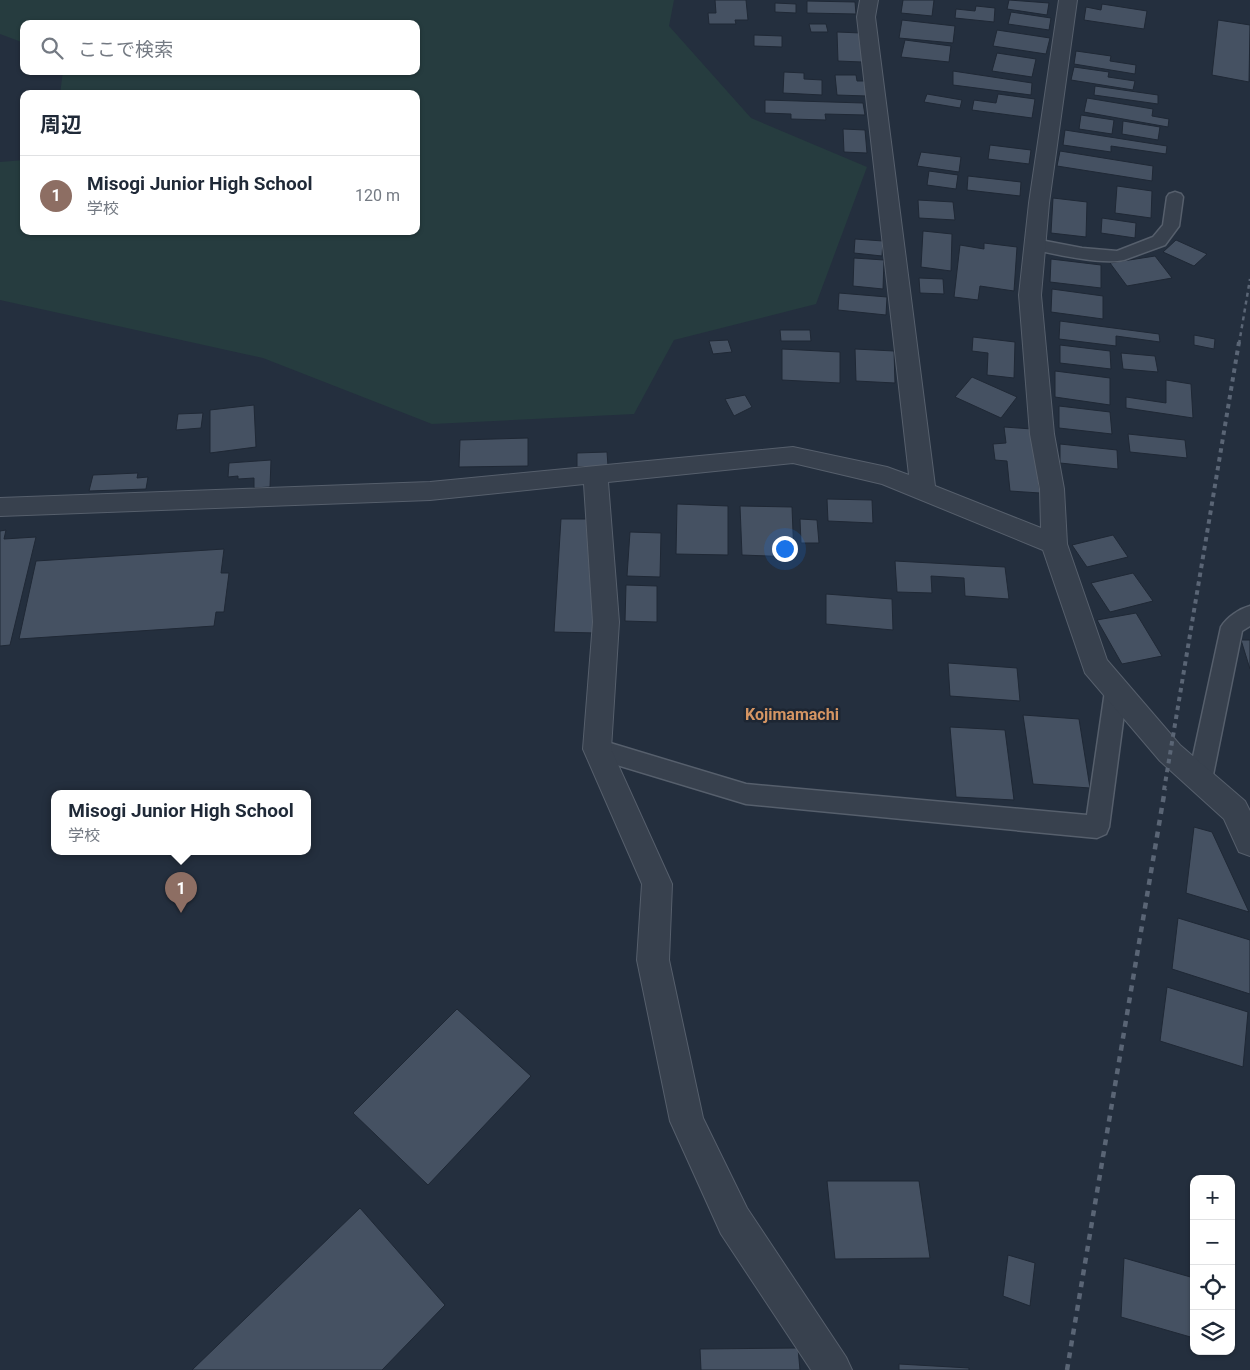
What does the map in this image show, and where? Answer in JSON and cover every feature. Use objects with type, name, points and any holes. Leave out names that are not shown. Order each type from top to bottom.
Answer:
[{"type":"street","points":[[869,0],[866,17],[923,490]]},
{"type":"street","points":[[1068,0],[1035,244],[1030,295],[1037,356],[1042,434],[1052,489],[1054,544],[1095,666],[1170,753],[1235,810],[1250,843]]},
{"type":"street","points":[[0,507],[430,491],[793,456],[888,476],[1054,544]]},
{"type":"street","points":[[595,474],[606,622],[597,749],[657,884],[653,960],[688,1121],[734,1221],[833,1370]]},
{"type":"lane","points":[[1035,244],[1082,253],[1118,256],[1159,241],[1171,226],[1175,197]]},
{"type":"lane","points":[[1200,780],[1232,626],[1250,614]]},
{"type":"lane","points":[[597,749],[746,794],[1096,827],[1116,690]]},
{"type":"green space","points":[[0,0],[674,0],[669,26],[751,118],[867,167],[816,304],[674,340],[634,414],[432,424],[263,358],[0,300],[0,162],[20,160],[20,235],[420,235],[420,90],[61,90],[62,75],[420,75],[420,20],[20,20],[20,42],[0,34]]},
{"type":"building","points":[[715,0],[746,0],[748,20],[735,20],[736,24],[709,24],[708,13],[716,13]]},
{"type":"building","points":[[903,0],[934,0],[932,16],[901,13]]},
{"type":"building","points":[[1009,0],[1049,3],[1047,15],[1007,9]]},
{"type":"building","points":[[807,1],[855,2],[856,14],[807,13]]},
{"type":"building","points":[[775,3],[796,4],[796,13],[775,12]]},
{"type":"building","points":[[1102,4],[1147,11],[1144,29],[1084,20],[1086,7],[1101,10]]},
{"type":"building","points":[[976,6],[995,8],[994,22],[955,18],[956,9],[975,11]]},
{"type":"building","points":[[1011,12],[1051,18],[1049,30],[1008,24]]},
{"type":"building","points":[[902,20],[955,26],[953,43],[899,38]]},
{"type":"building","points":[[1218,20],[1250,25],[1249,82],[1212,75]]},
{"type":"building","points":[[809,24],[826,24],[828,32],[811,32]]},
{"type":"building","points":[[997,30],[1050,38],[1046,54],[993,46]]},
{"type":"building","points":[[837,32],[861,33],[862,62],[838,61]]},
{"type":"building","points":[[754,35],[782,36],[782,47],[754,46]]},
{"type":"building","points":[[905,40],[951,46],[949,62],[901,57]]},
{"type":"building","points":[[1076,51],[1111,56],[1110,61],[1136,65],[1135,74],[1074,64]]},
{"type":"building","points":[[997,53],[1036,59],[1032,77],[992,71]]},
{"type":"building","points":[[1074,67],[1109,72],[1108,77],[1135,81],[1133,90],[1071,80]]},
{"type":"building","points":[[953,71],[1032,83],[1031,95],[953,85]]},
{"type":"building","points":[[784,72],[804,73],[804,79],[822,80],[822,95],[783,93]]},
{"type":"building","points":[[835,75],[856,75],[857,81],[865,81],[867,96],[837,95]]},
{"type":"building","points":[[1095,86],[1158,95],[1158,104],[1094,95]]},
{"type":"building","points":[[927,94],[962,100],[960,108],[924,102]]},
{"type":"building","points":[[998,94],[1035,99],[1032,118],[972,110],[974,100],[996,103]]},
{"type":"building","points":[[1087,98],[1153,109],[1152,116],[1169,119],[1168,127],[1084,112]]},
{"type":"building","points":[[765,100],[863,103],[865,115],[825,114],[826,120],[791,119],[791,114],[765,113]]},
{"type":"building","points":[[1081,115],[1114,120],[1112,134],[1079,129]]},
{"type":"building","points":[[1123,121],[1160,127],[1158,140],[1122,134]]},
{"type":"building","points":[[843,129],[865,130],[867,153],[844,152]]},
{"type":"building","points":[[1065,130],[1167,146],[1166,154],[1111,146],[1111,152],[1063,145]]},
{"type":"building","points":[[990,145],[1031,150],[1029,164],[988,159]]},
{"type":"building","points":[[1060,151],[1153,166],[1152,181],[1057,166]]},
{"type":"building","points":[[921,152],[961,157],[959,172],[917,166]]},
{"type":"building","points":[[929,171],[958,175],[956,189],[927,185]]},
{"type":"building","points":[[968,176],[1021,182],[1020,196],[967,190]]},
{"type":"building","points":[[1117,186],[1152,191],[1151,218],[1115,213]]},
{"type":"building","points":[[1053,198],[1087,202],[1086,237],[1051,233]]},
{"type":"building","points":[[918,200],[953,202],[955,220],[919,218]]},
{"type":"building","points":[[1102,218],[1136,223],[1135,238],[1101,233]]},
{"type":"building","points":[[923,231],[952,234],[951,271],[921,267]]},
{"type":"building","points":[[855,239],[883,241],[882,256],[854,253]]},
{"type":"building","points":[[1176,240],[1207,254],[1194,266],[1163,252]]},
{"type":"building","points":[[984,243],[1017,247],[1014,291],[980,286],[978,300],[954,297],[960,245],[984,249]]},
{"type":"building","points":[[1155,256],[1172,278],[1127,286],[1110,263]]},
{"type":"building","points":[[854,258],[884,260],[883,289],[853,286]]},
{"type":"building","points":[[1051,259],[1101,265],[1101,288],[1050,282]]},
{"type":"building","points":[[919,278],[943,279],[944,294],[920,293]]},
{"type":"building","points":[[1052,289],[1103,296],[1103,319],[1051,312]]},
{"type":"building","points":[[839,293],[887,297],[886,315],[838,310]]},
{"type":"building","points":[[1060,321],[1159,334],[1160,342],[1116,336],[1116,346],[1059,339]]},
{"type":"building","points":[[780,330],[810,330],[811,341],[781,341]]},
{"type":"building","points":[[1194,335],[1215,339],[1214,349],[1194,345]]},
{"type":"building","points":[[973,337],[1015,342],[1014,378],[987,375],[988,353],[972,351]]},
{"type":"building","points":[[728,340],[732,352],[713,354],[709,341]]},
{"type":"building","points":[[1060,345],[1110,351],[1111,369],[1060,363]]},
{"type":"building","points":[[782,349],[840,352],[840,383],[782,380]]},
{"type":"building","points":[[855,349],[894,351],[895,383],[856,381]]},
{"type":"building","points":[[1121,353],[1155,356],[1158,372],[1123,369]]},
{"type":"building","points":[[1055,371],[1110,378],[1110,405],[1055,397]]},
{"type":"building","points":[[972,377],[1017,397],[1001,418],[955,397]]},
{"type":"building","points":[[1166,380],[1191,384],[1193,418],[1126,408],[1126,397],[1166,403]]},
{"type":"building","points":[[745,395],[752,407],[734,416],[725,399]]},
{"type":"building","points":[[254,405],[256,447],[210,453],[210,410]]},
{"type":"building","points":[[1059,406],[1110,412],[1112,434],[1059,428]]},
{"type":"building","points":[[203,413],[201,428],[176,430],[178,414]]},
{"type":"building","points":[[1004,427],[1032,429],[1040,493],[1010,491],[1007,461],[995,460],[993,444],[1006,443]]},
{"type":"building","points":[[1128,434],[1185,440],[1187,458],[1130,452]]},
{"type":"building","points":[[528,438],[528,466],[459,467],[460,440]]},
{"type":"building","points":[[1060,444],[1117,450],[1118,469],[1060,463]]},
{"type":"building","points":[[607,452],[608,466],[577,467],[577,453]]},
{"type":"building","points":[[271,460],[270,487],[254,488],[254,478],[238,479],[238,476],[228,477],[229,463]]},
{"type":"building","points":[[138,473],[137,478],[148,477],[146,489],[89,491],[93,475]]},
{"type":"building","points":[[827,499],[872,500],[873,523],[828,521]]},
{"type":"building","points":[[677,504],[728,506],[728,555],[676,554]]},
{"type":"building","points":[[740,506],[792,507],[794,557],[742,555]]},
{"type":"building","points":[[561,519],[600,519],[596,633],[554,632]]},
{"type":"building","points":[[800,519],[817,520],[819,543],[801,543]]},
{"type":"building","points":[[6,530],[4,539],[36,537],[10,645],[0,646],[0,531]]},
{"type":"building","points":[[630,532],[661,533],[660,577],[627,576]]},
{"type":"building","points":[[1113,535],[1128,557],[1087,567],[1072,545]]},
{"type":"building","points":[[224,549],[221,573],[229,573],[224,612],[216,612],[214,626],[19,639],[36,561]]},
{"type":"building","points":[[895,561],[1005,567],[1009,599],[965,596],[964,578],[931,576],[932,593],[897,592]]},
{"type":"building","points":[[1133,573],[1153,601],[1110,612],[1091,583]]},
{"type":"building","points":[[626,585],[657,586],[657,622],[625,621]]},
{"type":"building","points":[[826,594],[892,599],[893,630],[826,624]]},
{"type":"building","points":[[1136,613],[1162,656],[1122,664],[1097,620]]},
{"type":"building","points":[[1241,640],[1250,640],[1250,669]]},
{"type":"building","points":[[948,663],[1017,668],[1020,701],[950,696]]},
{"type":"building","points":[[1023,715],[1079,719],[1090,788],[1033,784]]},
{"type":"building","points":[[950,727],[1005,730],[1014,800],[956,797]]},
{"type":"building","points":[[1194,827],[1212,832],[1249,912],[1186,893]]},
{"type":"building","points":[[1178,918],[1250,940],[1250,994],[1172,969]]},
{"type":"building","points":[[1167,987],[1248,1012],[1243,1067],[1160,1041]]},
{"type":"building","points":[[457,1009],[531,1076],[428,1185],[353,1113]]},
{"type":"building","points":[[827,1181],[919,1181],[930,1258],[835,1259]]},
{"type":"building","points":[[360,1208],[445,1305],[382,1370],[192,1370]]},
{"type":"building","points":[[1008,1255],[1035,1263],[1030,1306],[1003,1296]]},
{"type":"building","points":[[1124,1258],[1190,1277],[1190,1337],[1121,1317]]},
{"type":"building","points":[[798,1348],[800,1370],[701,1370],[700,1349]]},
{"type":"building","points":[[899,1364],[969,1368],[969,1370],[899,1370]]},
{"type":"railway","points":[[1239,344],[1250,279]]},
{"type":"railway","points":[[1164,790],[1239,342]]},
{"type":"railway","points":[[1067,1370],[1165,789]]},
{"type":"place","name":"Misogi Junior High School","points":[[181,913]]},
{"type":"district","name":"Kojimamachi","points":[[792,714]]}]
